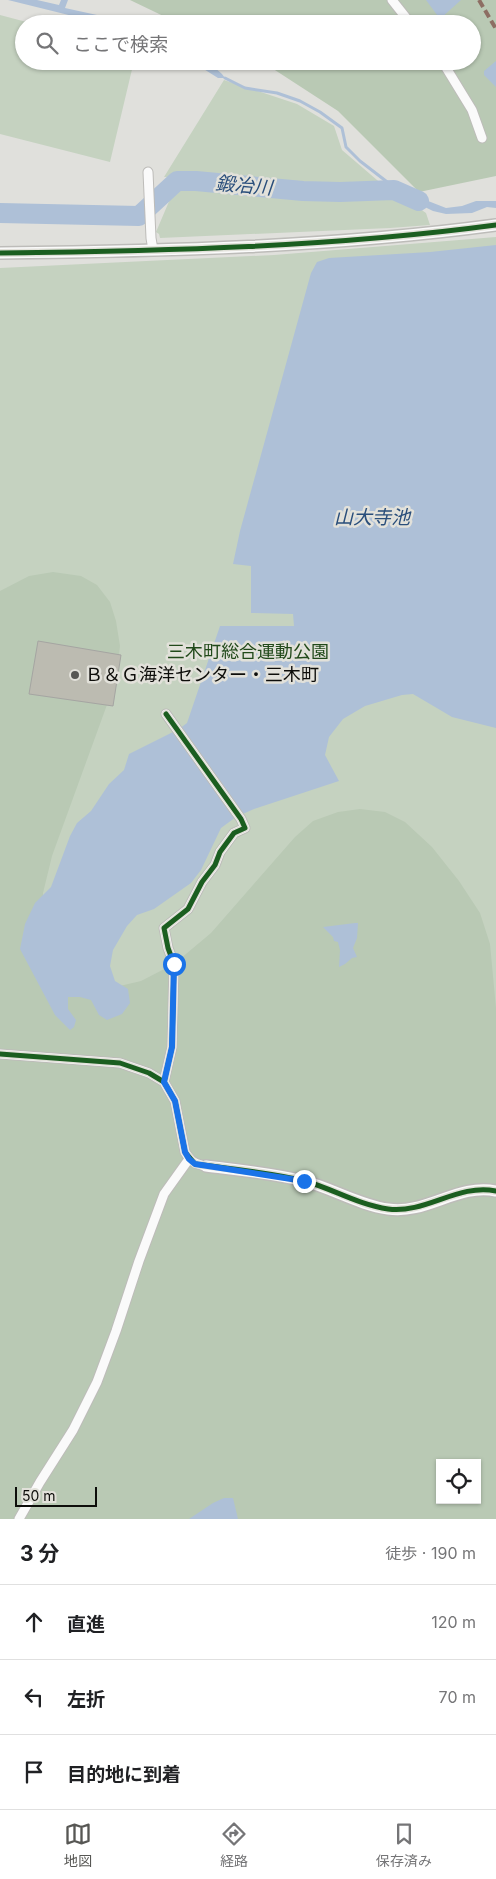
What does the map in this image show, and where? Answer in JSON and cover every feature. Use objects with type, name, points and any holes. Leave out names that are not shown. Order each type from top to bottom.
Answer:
[{"type":"street","points":[[392,0],[404,15]]},
{"type":"street","points":[[448,70],[472,110],[482,138]]},
{"type":"street","points":[[148,172],[153,250]]},
{"type":"street","points":[[0,253],[153,250],[323,242],[496,225]]},
{"type":"street","points":[[164,1082],[172,1047],[174,964],[164,928],[188,908],[202,882],[215,865],[220,852],[234,833],[245,828],[241,819],[166,714]]},
{"type":"street","points":[[0,1054],[120,1063],[149,1073],[164,1082],[175,1101],[185,1152],[195,1164],[304,1181],[373,1206],[388,1209],[403,1210],[417,1208],[467,1191],[486,1189],[496,1191]]},
{"type":"street","points":[[19,1519],[73,1430],[97,1382],[164,1194],[189,1159]]},
{"type":"green space","points":[[130,0],[496,0],[496,176],[419,192],[338,111],[275,70],[481,70],[481,15],[161,15]]},
{"type":"green space","points":[[0,15],[15,19],[15,70],[132,70],[110,162],[0,134]]},
{"type":"green space","points":[[224,80],[297,104],[334,126],[342,150],[384,186],[304,185],[199,176],[164,177]]},
{"type":"green space","points":[[176,185],[196,185],[313,196],[392,196],[413,204],[426,213],[430,225],[160,238],[156,232]]},
{"type":"green space","name":"三木町総合運動公園","points":[[496,237],[496,1177],[0,1037],[0,268],[274,255]]},
{"type":"green space","points":[[53,572],[81,576],[97,585],[110,602],[116,621],[120,646],[116,680],[52,856],[43,893],[43,930],[107,989],[141,981],[174,964],[211,933],[295,837],[313,821],[338,812],[360,809],[385,812],[405,822],[432,847],[459,881],[480,913],[490,944],[496,1008],[496,1519],[0,1519],[0,591],[29,576]]},
{"type":"water","points":[[8,0],[37,0],[59,5],[61,0],[68,0],[65,8],[97,15],[69,15]]},
{"type":"water","points":[[426,0],[461,0],[444,15],[437,15]]},
{"type":"water","points":[[496,61],[496,87],[484,75],[484,71]]},
{"type":"water","points":[[205,70],[217,70],[225,78],[218,78]]},
{"type":"water","points":[[395,188],[446,208],[462,206],[476,201],[496,201],[496,208],[487,207],[472,213],[446,214],[433,211],[394,192]]},
{"type":"water","name":"山大寺池","points":[[496,245],[496,728],[452,717],[413,694],[402,695],[365,706],[343,719],[329,737],[325,755],[339,781],[254,809],[236,817],[221,828],[201,870],[191,883],[154,909],[137,915],[127,926],[113,950],[110,966],[115,981],[128,989],[130,1003],[122,1014],[107,1020],[99,1015],[91,1000],[80,997],[68,997],[68,1009],[76,1020],[74,1027],[70,1030],[55,1015],[20,949],[25,924],[35,903],[51,887],[70,836],[77,823],[91,811],[109,784],[124,770],[129,754],[179,729],[187,723],[220,626],[294,626],[293,614],[251,613],[251,566],[233,564],[240,531],[311,273],[317,262],[329,258],[430,252]]},
{"type":"water","points":[[358,923],[357,938],[353,948],[357,957],[352,958],[339,967],[340,950],[338,942],[334,941],[333,937],[323,927]]},
{"type":"water","points":[[224,1498],[233,1498],[238,1519],[189,1519],[213,1503]]},
{"type":"building","name":"Ｂ＆Ｇ海洋センター・三木町","points":[[38,641],[121,655],[113,706],[29,694]]},
{"type":"waterway","points":[[225,78],[245,88],[277,93],[300,101],[320,112],[342,128],[346,147],[360,161],[395,188]]},
{"type":"waterway","name":"鍛冶川","points":[[0,213],[139,216],[177,181],[196,181],[303,191],[394,190],[419,201]]},
{"type":"marked path","points":[[479,0],[496,29]]},
{"type":"cycle path","points":[[0,253],[187,249],[311,243],[496,225]]},
{"type":"cycle path","points":[[164,1082],[172,1047],[174,964],[164,928],[188,909],[202,882],[215,865],[220,852],[234,833],[245,828],[241,819],[166,714]]},
{"type":"cycle path","points":[[0,1054],[120,1063],[149,1073],[164,1082],[175,1101],[185,1152],[195,1164],[264,1173],[305,1181],[367,1204],[388,1209],[416,1207],[468,1191],[496,1191]]},
{"type":"place","name":"Ｂ＆Ｇ海洋センター・三木町","points":[[75,675]]},
{"type":"route","points":[[174,964],[172,1047],[164,1082],[175,1101],[185,1152],[189,1159],[195,1164],[270,1174],[304,1181]]}]
